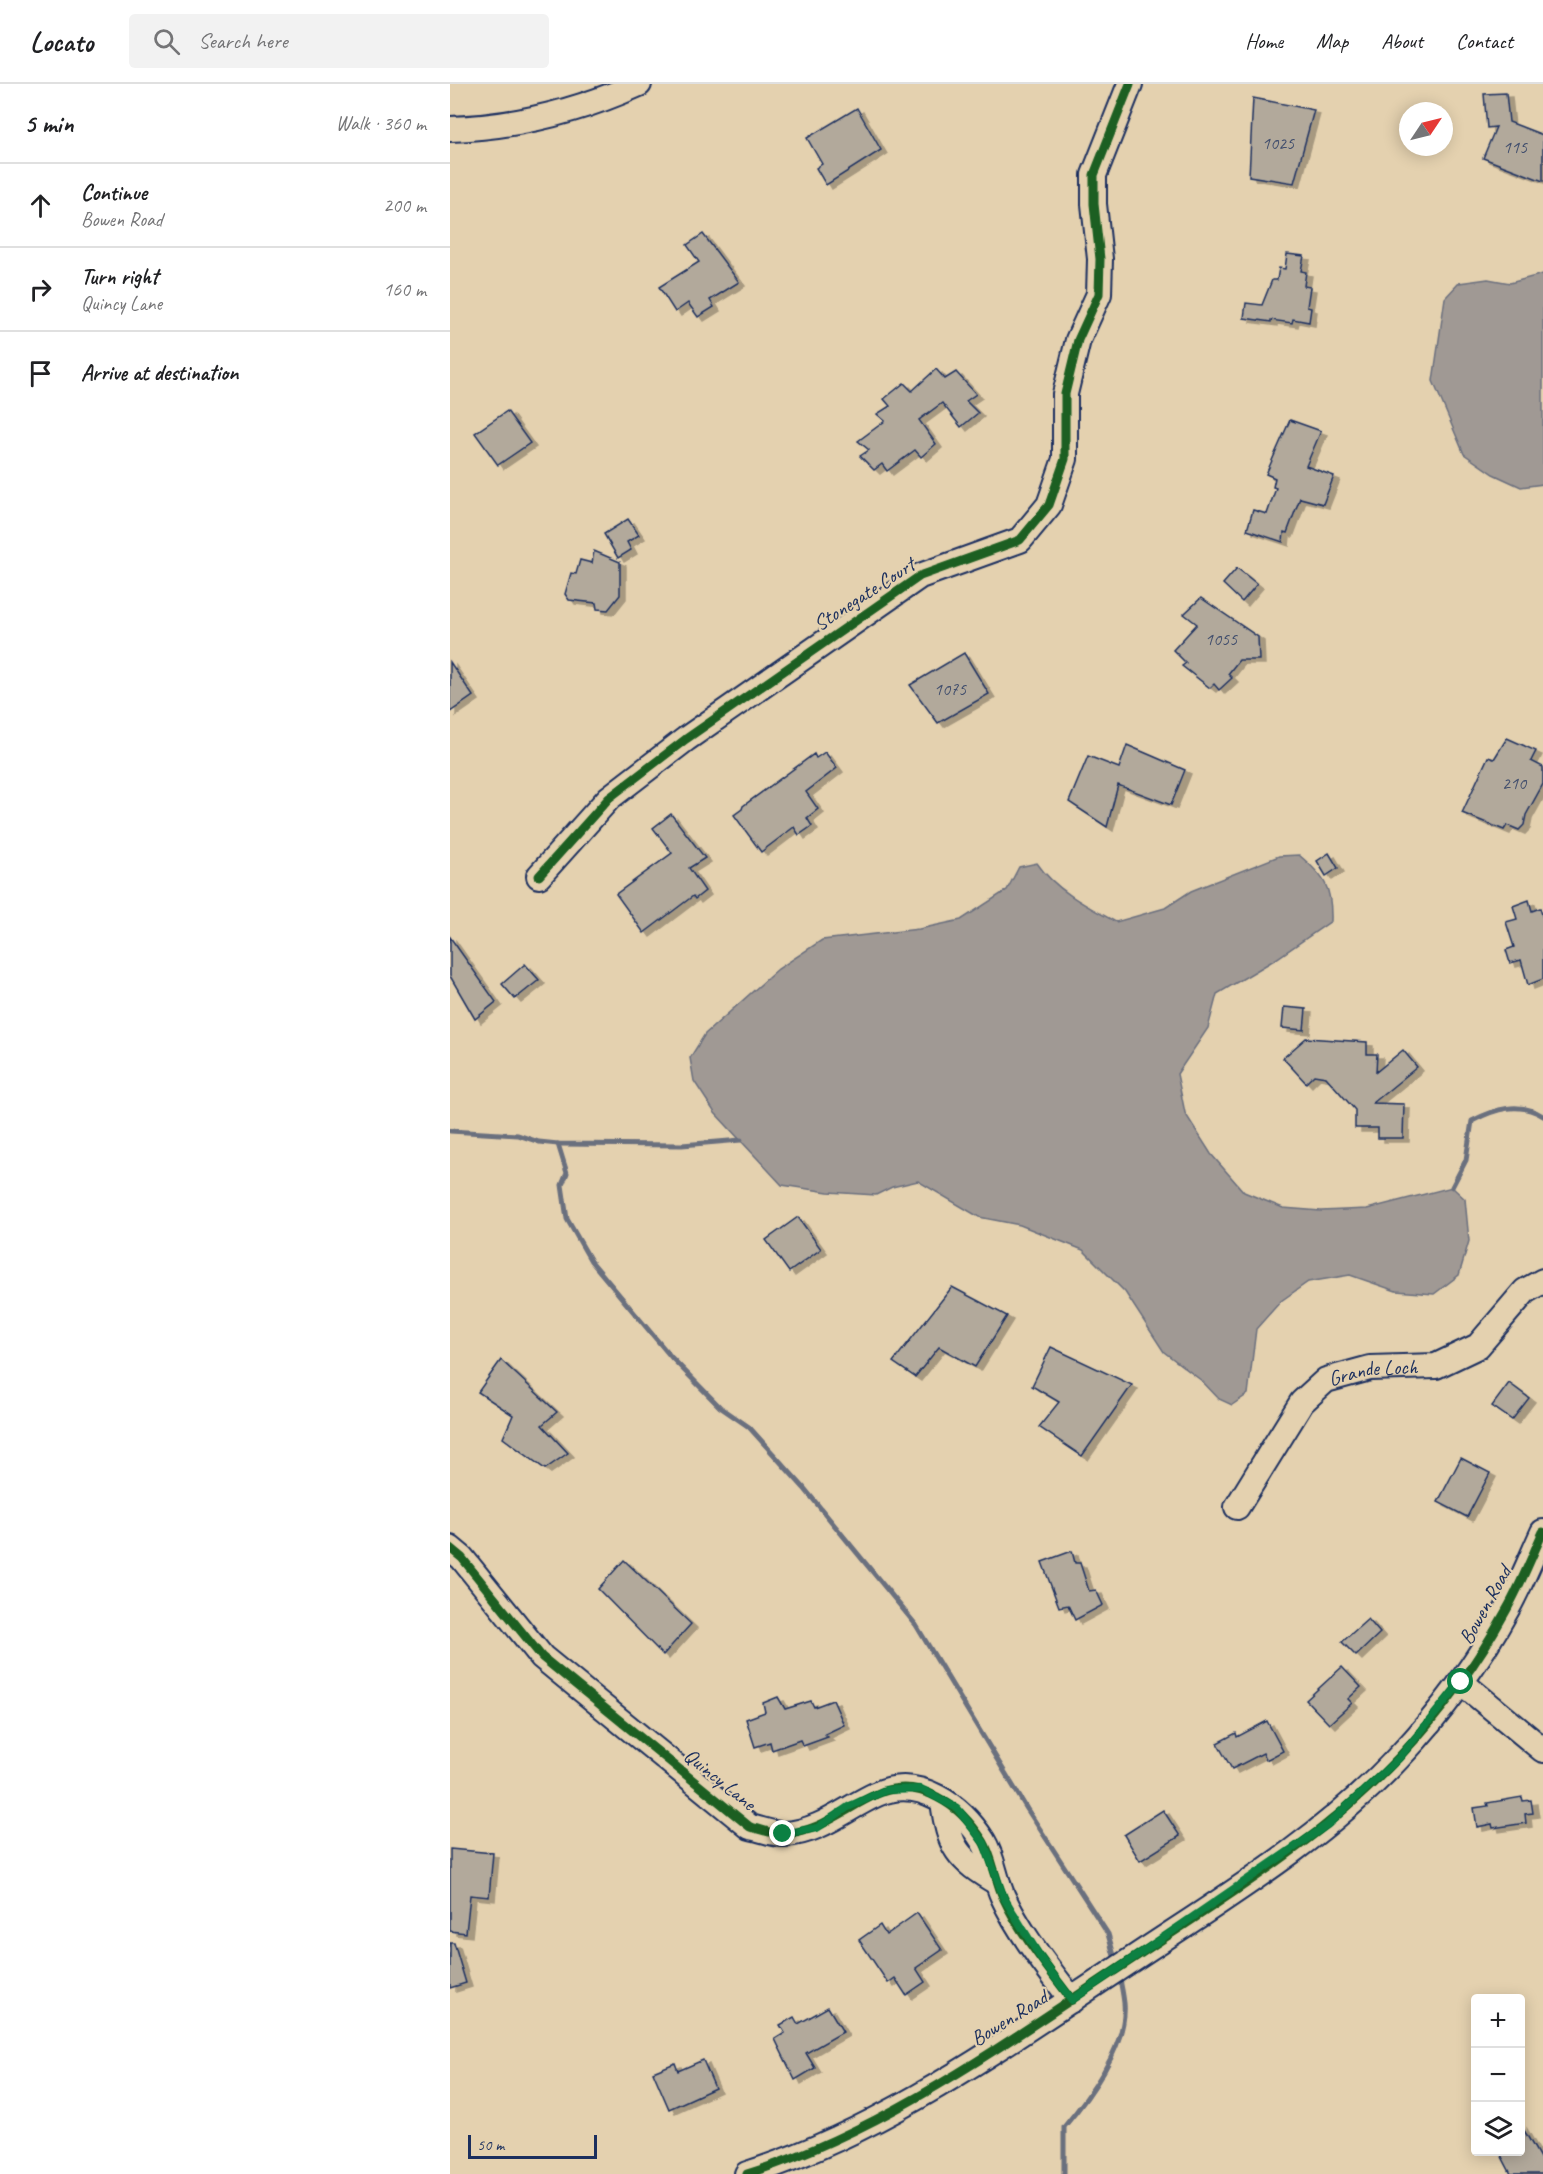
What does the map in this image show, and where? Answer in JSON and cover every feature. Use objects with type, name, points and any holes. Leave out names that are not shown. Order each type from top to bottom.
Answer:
[{"type":"street","points":[[450,129],[486,128],[526,121],[575,108],[639,84]]},
{"type":"street","name":"Stonegate Court","points":[[539,876],[609,798],[686,739],[920,576],[1020,540],[1049,505],[1065,459],[1065,394],[1078,340],[1099,294],[1101,259],[1094,204],[1094,175],[1130,84]]},
{"type":"street","name":"Grande Loch","points":[[1237,1507],[1302,1402],[1326,1380],[1370,1368],[1436,1366],[1478,1346],[1525,1290],[1543,1281]]},
{"type":"street","name":"Bowen Road","points":[[747,2174],[838,2140],[906,2104],[1072,2000],[1327,1825],[1399,1758],[1461,1682],[1507,1608],[1543,1532]]},
{"type":"street","name":"Quincy Lane","points":[[450,1548],[462,1558],[542,1657],[750,1827],[783,1834],[817,1828],[848,1807],[886,1790],[921,1789],[943,1801],[946,1829],[955,1851],[980,1872],[998,1883],[1004,1898],[1042,1960],[1072,2000]]},
{"type":"street","points":[[1461,1682],[1543,1750]]},
{"type":"shaded area","points":[[1543,274],[1543,484],[1521,487],[1493,474],[1464,454],[1433,381],[1445,298],[1459,283],[1488,279],[1510,283]]},
{"type":"shaded area","points":[[1299,855],[1315,870],[1325,884],[1330,899],[1331,921],[1276,959],[1217,994],[1208,1028],[1177,1074],[1185,1113],[1211,1154],[1244,1192],[1283,1208],[1321,1211],[1367,1209],[1452,1187],[1465,1199],[1469,1241],[1459,1275],[1434,1294],[1396,1291],[1350,1275],[1308,1282],[1281,1301],[1256,1329],[1248,1394],[1232,1405],[1219,1399],[1202,1381],[1164,1352],[1125,1292],[1083,1250],[1020,1225],[979,1217],[918,1181],[892,1187],[876,1195],[828,1192],[782,1185],[715,1113],[694,1081],[690,1058],[705,1034],[778,969],[822,940],[919,929],[961,920],[1007,890],[1019,867],[1037,863],[1044,873],[1063,890],[1116,922],[1165,908],[1191,891],[1279,856]]},
{"type":"building","points":[[1506,93],[1509,122],[1543,135],[1543,181],[1483,158],[1496,127],[1487,128],[1484,94]]},
{"type":"building","points":[[1253,98],[1314,110],[1294,183],[1249,176]]},
{"type":"building","points":[[857,108],[881,150],[826,185],[816,168],[822,164],[807,138]]},
{"type":"building","points":[[703,234],[739,282],[710,300],[714,307],[698,317],[688,303],[675,312],[659,287],[699,262],[687,245]]},
{"type":"building","points":[[1287,254],[1304,256],[1301,271],[1306,272],[1304,286],[1310,287],[1307,307],[1311,308],[1309,322],[1293,319],[1292,323],[1271,320],[1271,322],[1244,318],[1246,303],[1262,305],[1272,280],[1277,280],[1279,268],[1285,269]]},
{"type":"building","points":[[936,369],[945,379],[956,372],[976,394],[966,401],[978,413],[961,427],[942,403],[919,420],[936,444],[921,457],[915,450],[887,471],[882,464],[874,470],[860,456],[869,450],[858,441],[885,421],[877,414],[890,406],[884,399],[904,383],[912,391]]},
{"type":"building","points":[[507,411],[530,443],[498,465],[475,433]]},
{"type":"building","points":[[1290,420],[1321,431],[1306,466],[1334,476],[1323,504],[1300,498],[1287,533],[1284,532],[1283,542],[1247,530],[1253,510],[1267,514],[1276,488],[1273,487],[1275,478],[1266,474]]},
{"type":"building","points":[[628,519],[639,535],[627,542],[631,550],[618,558],[604,534]]},
{"type":"building","points":[[594,551],[620,562],[620,595],[608,610],[597,609],[596,603],[569,600],[565,594],[571,573],[576,574],[580,560],[592,563]]},
{"type":"building","points":[[1237,568],[1257,584],[1242,602],[1223,584]]},
{"type":"building","points":[[1201,598],[1258,637],[1259,660],[1239,660],[1228,674],[1232,678],[1219,690],[1214,684],[1210,688],[1182,666],[1186,663],[1173,650],[1197,624],[1184,614]]},
{"type":"building","points":[[964,653],[989,694],[938,723],[910,685]]},
{"type":"building","points":[[450,662],[473,696],[450,712]]},
{"type":"building","points":[[1507,738],[1536,751],[1531,761],[1543,767],[1543,784],[1526,815],[1524,825],[1519,830],[1507,825],[1504,830],[1462,813],[1488,757],[1494,759]]},
{"type":"building","points":[[1127,745],[1185,770],[1171,805],[1118,785],[1107,827],[1069,802],[1088,756],[1119,768]]},
{"type":"building","points":[[825,752],[837,768],[806,792],[818,809],[807,818],[812,826],[799,835],[794,827],[761,852],[734,815],[814,754],[816,758]]},
{"type":"building","points":[[671,814],[705,858],[689,868],[705,891],[695,899],[693,896],[644,933],[616,894],[672,853],[653,828]]},
{"type":"building","points":[[1329,853],[1338,868],[1326,876],[1317,861]]},
{"type":"building","points":[[1529,900],[1532,911],[1540,908],[1543,918],[1543,979],[1528,985],[1521,960],[1510,963],[1506,950],[1514,947],[1506,922],[1517,919],[1513,906]]},
{"type":"building","points":[[450,937],[496,1002],[475,1019],[450,976]]},
{"type":"building","points":[[525,964],[539,980],[515,999],[502,984]]},
{"type":"building","points":[[1284,1007],[1306,1009],[1304,1030],[1282,1028]]},
{"type":"building","points":[[1306,1038],[1367,1042],[1367,1054],[1377,1054],[1376,1072],[1403,1050],[1417,1067],[1373,1103],[1404,1104],[1403,1138],[1378,1138],[1378,1128],[1355,1128],[1355,1110],[1326,1077],[1314,1075],[1306,1083],[1283,1058]]},
{"type":"building","points":[[798,1217],[821,1249],[789,1272],[766,1240]]},
{"type":"building","points":[[952,1287],[1007,1316],[975,1367],[939,1347],[915,1377],[893,1362]]},
{"type":"building","points":[[1051,1347],[1132,1385],[1082,1456],[1039,1427],[1059,1402],[1032,1386]]},
{"type":"building","points":[[501,1360],[557,1412],[542,1425],[568,1453],[545,1469],[503,1438],[513,1415],[478,1392]]},
{"type":"building","points":[[1509,1383],[1529,1398],[1512,1420],[1492,1406]]},
{"type":"building","points":[[1461,1458],[1490,1473],[1467,1517],[1438,1502]]},
{"type":"building","points":[[1072,1551],[1075,1563],[1080,1563],[1089,1591],[1096,1590],[1103,1605],[1075,1620],[1068,1605],[1059,1607],[1042,1562]]},
{"type":"building","points":[[624,1560],[691,1624],[663,1655],[598,1589]]},
{"type":"building","points":[[1368,1619],[1380,1633],[1356,1656],[1342,1642]]},
{"type":"building","points":[[1342,1667],[1361,1687],[1348,1699],[1352,1703],[1329,1724],[1306,1700]]},
{"type":"building","points":[[778,1697],[785,1709],[811,1701],[814,1707],[833,1700],[844,1725],[825,1734],[828,1737],[803,1746],[800,1740],[772,1750],[770,1742],[755,1747],[746,1719],[765,1712],[763,1703]]},
{"type":"building","points":[[1267,1721],[1283,1751],[1266,1760],[1263,1753],[1232,1769],[1217,1743],[1236,1733],[1237,1737]]},
{"type":"building","points":[[1522,1797],[1523,1801],[1531,1800],[1533,1813],[1525,1814],[1526,1823],[1493,1828],[1492,1824],[1477,1827],[1474,1808],[1488,1806],[1487,1803]]},
{"type":"building","points":[[1163,1810],[1180,1836],[1140,1861],[1124,1835]]},
{"type":"building","points":[[450,1849],[493,1853],[489,1897],[470,1895],[466,1933],[450,1931]]},
{"type":"building","points":[[917,1913],[942,1950],[916,1968],[925,1982],[906,1995],[895,1978],[888,1983],[859,1940],[880,1925],[886,1935]]},
{"type":"building","points":[[450,1943],[454,1943],[466,1983],[450,1988]]},
{"type":"building","points":[[828,2007],[843,2032],[806,2053],[815,2068],[795,2080],[775,2039],[785,2033],[780,2025],[794,2017],[798,2024]]},
{"type":"building","points":[[703,2060],[715,2088],[669,2109],[653,2072],[675,2063],[678,2071]]},
{"type":"building","points":[[1525,2132],[1543,2163],[1543,2174],[1511,2174],[1502,2156],[1525,2156]]},
{"type":"waterway","points":[[1452,1187],[1466,1160],[1472,1121],[1507,1108],[1525,1109],[1543,1116]]},
{"type":"waterway","points":[[450,1131],[518,1135],[539,1142],[558,1144],[682,1145],[741,1140]]},
{"type":"waterway","points":[[558,1144],[567,1173],[562,1185],[567,1219],[591,1261],[672,1358],[720,1407],[749,1427],[804,1488],[916,1625],[1027,1809],[1108,1934],[1116,1963]]},
{"type":"waterway","points":[[1064,2174],[1064,2127],[1105,2070],[1120,2036],[1124,2019],[1124,2003],[1119,1975]]},
{"type":"cycle path","points":[[539,876],[609,798],[686,739],[920,576],[1020,540],[1049,505],[1065,459],[1065,394],[1078,340],[1099,294],[1100,259],[1094,204],[1094,175],[1130,84]]},
{"type":"cycle path","points":[[747,2174],[849,2133],[946,2080],[1237,1890],[1338,1815],[1399,1757],[1430,1723],[1458,1686],[1507,1609],[1543,1532]]},
{"type":"cycle path","points":[[450,1548],[462,1558],[542,1657],[750,1827],[776,1834],[810,1829],[877,1794],[893,1789],[908,1788],[923,1791],[951,1806],[974,1828],[983,1841],[1010,1911],[1072,2000]]},
{"type":"route","points":[[783,1834],[817,1828],[848,1807],[886,1790],[921,1789],[957,1808],[984,1843],[1004,1898],[1042,1960],[1072,2000],[1327,1825],[1399,1758],[1461,1682]]}]
